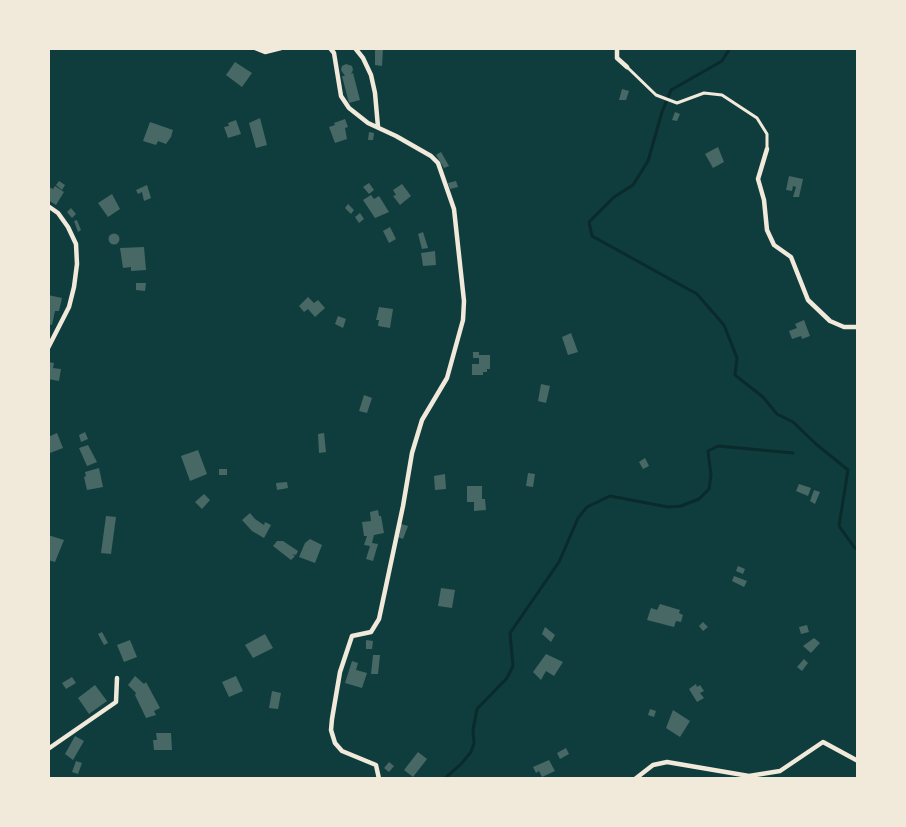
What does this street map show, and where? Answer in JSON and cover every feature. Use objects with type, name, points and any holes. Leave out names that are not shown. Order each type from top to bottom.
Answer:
[{"type":"street","points":[[255,48],[266,52],[281,48]]},
{"type":"street","points":[[330,48],[334,53],[341,96],[349,108],[360,118],[430,156],[438,164],[454,209],[464,302],[463,320],[447,378],[422,420],[412,453],[380,619],[371,632],[352,636],[340,672],[332,719],[335,743],[342,751],[376,765],[379,779]]},
{"type":"street","points":[[355,48],[371,75],[378,127]]},
{"type":"street","points":[[617,48],[616,58],[656,95],[677,103],[704,93],[722,95],[757,118],[767,134],[767,149],[758,179],[764,200],[767,230],[774,245],[791,257],[808,300],[830,321],[844,327],[858,327]]},
{"type":"street","points":[[48,206],[58,213],[69,227],[76,244],[74,287],[69,307],[48,348]]},
{"type":"street","points":[[48,749],[116,702],[117,678]]},
{"type":"street","points":[[635,779],[653,765],[667,762],[749,776],[780,771],[823,742],[858,761]]},
{"type":"building","points":[[375,49],[383,49],[382,66],[375,65]]},
{"type":"building","points":[[235,62],[252,73],[242,87],[226,75]]},
{"type":"building","points":[[346,64],[352,66],[351,74],[353,73],[360,100],[349,103],[342,76],[345,76],[341,70]]},
{"type":"building","points":[[622,89],[629,91],[626,100],[619,100]]},
{"type":"building","points":[[675,112],[680,114],[677,121],[672,120]]},
{"type":"building","points":[[260,118],[267,145],[256,148],[249,123]]},
{"type":"building","points":[[345,119],[348,127],[345,128],[347,139],[335,143],[329,127]]},
{"type":"building","points":[[236,120],[241,134],[228,138],[224,127]]},
{"type":"building","points":[[150,122],[173,130],[166,144],[158,141],[156,145],[143,141]]},
{"type":"building","points":[[369,132],[374,133],[373,140],[368,140]]},
{"type":"building","points":[[718,147],[724,162],[713,168],[705,154]]},
{"type":"building","points":[[441,152],[449,166],[444,168],[436,155]]},
{"type":"building","points":[[789,176],[803,179],[799,197],[793,197],[796,187],[793,186],[792,191],[786,190]]},
{"type":"building","points":[[59,181],[65,185],[62,190],[56,185]]},
{"type":"building","points":[[456,181],[458,187],[450,189],[448,183]]},
{"type":"building","points":[[369,183],[374,190],[369,194],[363,187]]},
{"type":"building","points":[[402,184],[411,196],[400,205],[393,196],[396,195],[393,190]]},
{"type":"building","points":[[147,185],[151,198],[144,201],[142,192],[138,194],[136,190]]},
{"type":"building","points":[[55,186],[64,192],[56,205],[48,200],[49,187],[53,189]]},
{"type":"building","points":[[112,194],[120,209],[108,217],[98,203]]},
{"type":"building","points":[[371,195],[374,199],[379,196],[389,212],[375,218],[363,200]]},
{"type":"building","points":[[348,204],[354,210],[351,214],[345,208]]},
{"type":"building","points":[[71,208],[76,214],[72,218],[67,212]]},
{"type":"building","points":[[360,213],[364,219],[359,223],[355,217]]},
{"type":"building","points":[[77,220],[81,230],[78,232],[74,221]]},
{"type":"building","points":[[390,227],[396,239],[389,243],[383,231]]},
{"type":"building","points":[[423,232],[428,248],[422,249],[418,234]]},
{"type":"building","points":[[114,233],[120,239],[114,245],[108,239]]},
{"type":"building","points":[[144,247],[146,270],[131,271],[131,267],[123,268],[120,248]]},
{"type":"building","points":[[435,251],[436,265],[423,266],[421,253]]},
{"type":"building","points":[[136,283],[146,283],[145,291],[136,290]]},
{"type":"building","points":[[48,295],[62,298],[59,311],[55,311],[52,325],[48,324]]},
{"type":"building","points":[[308,297],[314,303],[318,300],[325,308],[315,317],[308,309],[304,312],[299,306]]},
{"type":"building","points":[[379,307],[393,309],[390,328],[378,326],[379,320],[376,320]]},
{"type":"building","points":[[338,316],[346,319],[343,328],[335,324]]},
{"type":"building","points":[[804,320],[810,336],[792,339],[789,331],[797,328],[795,324]]},
{"type":"building","points":[[571,333],[578,352],[568,355],[562,337]]},
{"type":"building","points":[[473,352],[479,352],[479,355],[490,355],[490,369],[483,372],[483,375],[472,375],[472,364],[479,364],[479,358],[473,358]]},
{"type":"building","points":[[48,362],[54,363],[53,368],[61,369],[59,381],[48,379]]},
{"type":"building","points":[[541,384],[550,386],[546,403],[538,401]]},
{"type":"building","points":[[364,395],[372,398],[367,413],[359,411]]},
{"type":"building","points":[[85,432],[88,439],[81,442],[79,435]]},
{"type":"building","points":[[57,433],[63,448],[50,453],[48,437]]},
{"type":"building","points":[[324,433],[326,452],[319,453],[318,434]]},
{"type":"building","points":[[88,445],[97,462],[87,466],[79,448]]},
{"type":"building","points":[[198,450],[207,474],[190,481],[181,456]]},
{"type":"building","points":[[645,458],[649,466],[643,469],[639,462]]},
{"type":"building","points":[[99,468],[103,487],[87,490],[85,472]]},
{"type":"building","points":[[219,469],[227,469],[227,475],[219,475]]},
{"type":"building","points":[[528,473],[535,474],[533,487],[526,486]]},
{"type":"building","points":[[445,474],[446,489],[435,490],[434,476]]},
{"type":"building","points":[[287,482],[288,488],[277,490],[276,483]]},
{"type":"building","points":[[799,484],[811,488],[808,496],[796,491]]},
{"type":"building","points":[[467,486],[482,486],[482,499],[485,499],[486,510],[474,511],[474,502],[467,502]]},
{"type":"building","points":[[814,490],[820,492],[815,504],[810,501]]},
{"type":"building","points":[[204,494],[210,500],[202,509],[195,502]]},
{"type":"building","points":[[378,510],[384,533],[374,535],[372,543],[378,544],[373,561],[366,559],[370,546],[364,545],[367,536],[364,536],[362,522],[371,521],[370,512]]},
{"type":"building","points":[[250,513],[264,525],[265,522],[271,525],[264,538],[252,531],[242,520]]},
{"type":"building","points":[[106,516],[116,517],[111,554],[101,553]]},
{"type":"building","points":[[401,524],[408,526],[403,539],[398,537]]},
{"type":"building","points":[[48,535],[64,540],[55,562],[48,560]]},
{"type":"building","points":[[310,539],[322,545],[315,563],[299,557],[305,543]]},
{"type":"building","points":[[277,541],[283,541],[298,551],[296,555],[292,554],[295,556],[291,560],[273,546]]},
{"type":"building","points":[[738,566],[745,569],[743,574],[736,571]]},
{"type":"building","points":[[734,576],[747,581],[744,587],[732,581]]},
{"type":"building","points":[[441,588],[455,590],[452,608],[438,606]]},
{"type":"building","points":[[660,604],[680,610],[679,613],[683,615],[681,622],[676,621],[674,627],[647,620],[651,608],[657,610]]},
{"type":"building","points":[[703,622],[708,627],[703,631],[699,626]]},
{"type":"building","points":[[807,625],[809,632],[801,634],[799,627]]},
{"type":"building","points":[[545,627],[555,635],[551,642],[542,634]]},
{"type":"building","points":[[102,632],[108,643],[104,645],[98,634]]},
{"type":"building","points":[[265,634],[273,648],[253,658],[245,645]]},
{"type":"building","points":[[814,638],[820,643],[811,653],[803,646]]},
{"type":"building","points":[[130,640],[137,657],[124,662],[117,645]]},
{"type":"building","points":[[366,640],[373,641],[372,649],[366,649]]},
{"type":"building","points":[[546,654],[563,662],[554,676],[546,671],[541,680],[533,672]]},
{"type":"building","points":[[373,655],[380,655],[378,674],[371,674]]},
{"type":"building","points":[[804,659],[808,663],[802,671],[797,667]]},
{"type":"building","points":[[352,661],[358,663],[356,670],[367,673],[362,688],[345,683]]},
{"type":"building","points":[[135,676],[144,684],[146,682],[160,708],[154,711],[156,715],[146,718],[136,693],[128,685]]},
{"type":"building","points":[[236,676],[243,691],[229,697],[222,682]]},
{"type":"building","points":[[72,677],[76,683],[66,689],[62,683]]},
{"type":"building","points":[[696,684],[697,687],[700,685],[704,691],[700,693],[704,698],[697,702],[689,689]]},
{"type":"building","points":[[95,685],[107,701],[89,714],[78,698]]},
{"type":"building","points":[[272,691],[281,693],[278,709],[269,708]]},
{"type":"building","points":[[650,709],[656,711],[654,717],[648,715]]},
{"type":"building","points":[[673,710],[690,721],[680,737],[666,728]]},
{"type":"building","points":[[156,733],[171,733],[172,750],[154,750],[153,740],[157,740]]},
{"type":"building","points":[[75,736],[84,741],[73,760],[65,754]]},
{"type":"building","points":[[566,748],[569,754],[560,759],[557,753]]},
{"type":"building","points":[[418,752],[427,759],[413,777],[404,770]]},
{"type":"building","points":[[549,760],[555,771],[542,777],[539,771],[536,773],[533,767]]},
{"type":"building","points":[[76,761],[82,763],[78,774],[72,772]]},
{"type":"building","points":[[389,762],[394,766],[389,772],[384,768]]},
{"type":"waterway","points":[[730,48],[722,61],[671,90],[648,161],[633,185],[614,197],[589,222],[592,236],[697,294],[724,325],[737,358],[735,375],[763,397],[777,414],[793,422],[848,470],[839,526],[858,550]]},
{"type":"waterway","points":[[444,779],[471,752],[477,709],[507,678],[513,666],[510,633],[559,562],[578,518],[587,507],[610,496],[668,507],[681,506],[699,499],[709,489],[711,475],[708,451],[718,446],[793,453]]}]
